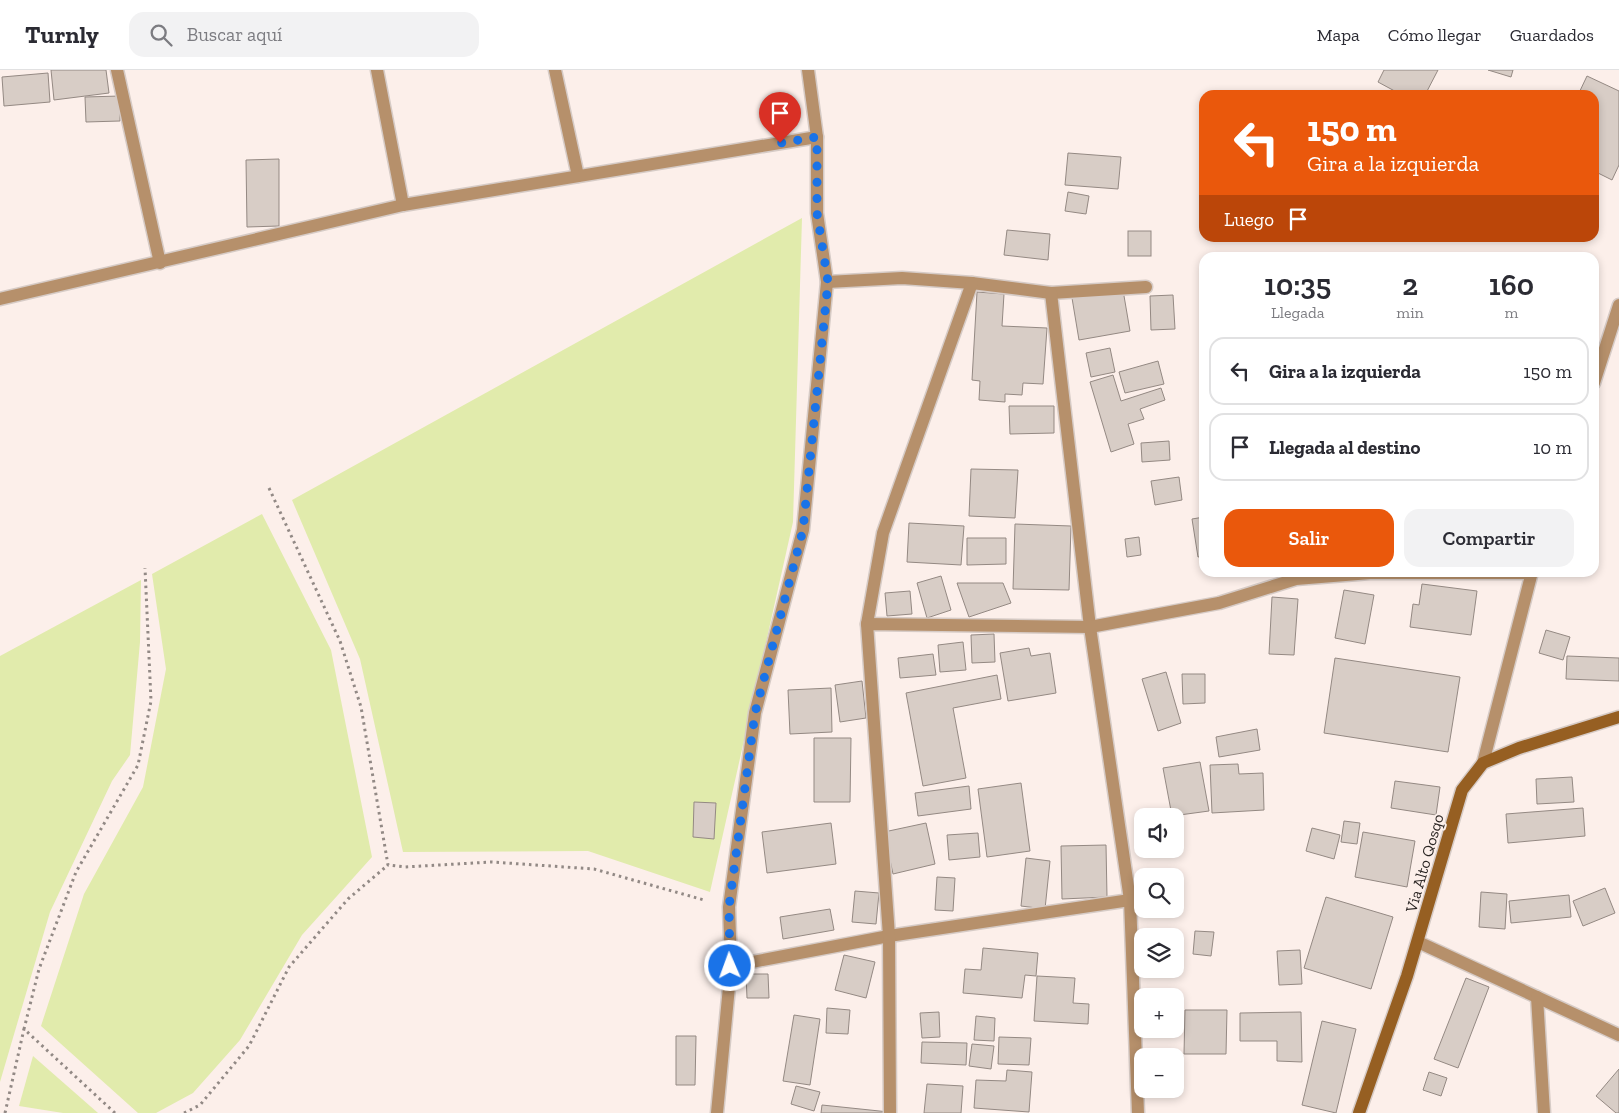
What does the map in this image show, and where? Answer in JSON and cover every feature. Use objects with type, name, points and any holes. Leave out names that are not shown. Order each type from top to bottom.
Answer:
[{"type":"street","points":[[117,70],[160,263]]},
{"type":"street","points":[[377,70],[403,205]]},
{"type":"street","points":[[555,70],[578,176]]},
{"type":"street","points":[[717,1113],[730,966],[729,907],[755,713],[803,530],[828,282],[817,213],[817,137],[808,70]]},
{"type":"street","points":[[0,299],[403,205],[817,137]]},
{"type":"street","points":[[828,282],[902,278],[972,283],[1050,293],[1146,287]]},
{"type":"street","points":[[890,1113],[889,936],[867,624],[883,533],[972,283]]},
{"type":"street","points":[[1050,293],[1090,627],[1130,900],[1138,1113]]},
{"type":"street","points":[[1599,367],[1619,305]]},
{"type":"street","points":[[867,624],[1090,627],[1219,603],[1296,579],[1321,577]]},
{"type":"street","points":[[1483,763],[1531,577]]},
{"type":"street","name":"Via Alto Qosqo","points":[[1359,1113],[1408,976],[1462,790],[1483,763],[1519,748],[1619,717]]},
{"type":"street","points":[[730,966],[889,936],[1130,900]]},
{"type":"street","points":[[1418,942],[1619,1036]]},
{"type":"street","points":[[1537,997],[1544,1113]]},
{"type":"path","points":[[269,488],[344,650],[361,707],[388,866]]},
{"type":"path","points":[[5,1113],[39,969],[76,872],[138,765],[151,701],[145,568]]},
{"type":"path","points":[[184,1113],[200,1106],[249,1046],[289,967],[348,899],[388,866],[405,867],[492,862],[594,868],[729,907]]},
{"type":"path","points":[[24,1029],[115,1113]]},
{"type":"green space","points":[[802,218],[793,522],[710,892],[588,851],[403,852],[360,659],[292,500]]},
{"type":"green space","points":[[262,514],[331,650],[372,857],[302,935],[240,1040],[193,1093],[156,1113],[138,1113],[41,1026],[84,894],[143,787],[166,669],[152,574]]},
{"type":"green space","points":[[141,580],[140,642],[130,755],[112,781],[50,912],[0,1082],[0,656]]},
{"type":"green space","points":[[33,1056],[98,1113],[63,1113],[19,1106]]},
{"type":"building","points":[[51,70],[106,70],[109,93],[54,100]]},
{"type":"building","points":[[1384,70],[1438,70],[1428,90],[1393,90],[1378,82]]},
{"type":"building","points":[[1488,70],[1513,70],[1511,77]]},
{"type":"building","points":[[48,73],[50,102],[4,106],[2,77]]},
{"type":"building","points":[[1587,76],[1619,91],[1619,165],[1612,180],[1599,174],[1599,90],[1580,90]]},
{"type":"building","points":[[120,96],[120,121],[86,122],[85,97]]},
{"type":"building","points":[[1068,153],[1121,157],[1118,189],[1065,185]]},
{"type":"building","points":[[279,159],[279,226],[247,227],[246,160]]},
{"type":"building","points":[[1068,192],[1089,196],[1086,214],[1065,211]]},
{"type":"building","points":[[1007,230],[1050,234],[1048,260],[1004,255]]},
{"type":"building","points":[[1128,231],[1151,231],[1151,256],[1128,256]]},
{"type":"building","points":[[1123,290],[1130,331],[1079,340],[1072,298]]},
{"type":"building","points":[[977,292],[1004,294],[1002,326],[1047,328],[1043,384],[1023,383],[1022,395],[1005,394],[1005,402],[979,400],[980,381],[972,380]]},
{"type":"building","points":[[1173,295],[1175,329],[1151,330],[1150,296]]},
{"type":"building","points":[[1110,348],[1115,372],[1091,377],[1086,353]]},
{"type":"building","points":[[1158,361],[1164,384],[1125,393],[1119,372]]},
{"type":"building","points":[[1113,375],[1121,401],[1161,388],[1165,400],[1140,409],[1144,419],[1128,424],[1134,444],[1111,452],[1090,382]]},
{"type":"building","points":[[1009,406],[1054,406],[1054,433],[1010,434]]},
{"type":"building","points":[[1169,441],[1170,460],[1142,462],[1141,443]]},
{"type":"building","points":[[971,469],[1018,470],[1015,518],[969,516]]},
{"type":"building","points":[[1179,477],[1182,500],[1155,505],[1151,481]]},
{"type":"building","points":[[1199,518],[1199,557],[1198,557],[1192,519]]},
{"type":"building","points":[[909,523],[964,526],[961,565],[907,562]]},
{"type":"building","points":[[1015,524],[1071,526],[1069,590],[1013,589]]},
{"type":"building","points":[[1139,537],[1141,555],[1127,557],[1125,539]]},
{"type":"building","points":[[967,538],[1006,538],[1006,564],[967,565]]},
{"type":"building","points":[[941,576],[951,610],[927,618],[917,583]]},
{"type":"building","points":[[957,583],[1003,583],[1011,603],[969,617]]},
{"type":"building","points":[[1422,584],[1477,591],[1471,635],[1410,627],[1413,604],[1419,605]]},
{"type":"building","points":[[1344,590],[1374,595],[1365,644],[1335,638]]},
{"type":"building","points":[[910,591],[912,614],[887,616],[885,593]]},
{"type":"building","points":[[1272,597],[1298,599],[1294,655],[1269,654]]},
{"type":"building","points":[[1546,630],[1570,637],[1563,660],[1539,653]]},
{"type":"building","points":[[994,634],[995,662],[972,663],[971,635]]},
{"type":"building","points":[[963,642],[966,670],[940,672],[938,645]]},
{"type":"building","points":[[1029,648],[1031,656],[1050,653],[1056,693],[1008,701],[1000,653]]},
{"type":"building","points":[[933,654],[936,675],[900,678],[898,658]]},
{"type":"building","points":[[1567,656],[1619,658],[1619,681],[1566,679]]},
{"type":"building","points":[[1335,658],[1460,677],[1448,752],[1324,733]]},
{"type":"building","points":[[1166,672],[1181,723],[1158,731],[1142,679]]},
{"type":"building","points":[[1182,674],[1205,674],[1205,703],[1183,704]]},
{"type":"building","points":[[997,675],[1001,699],[953,708],[966,778],[923,786],[906,693]]},
{"type":"building","points":[[862,681],[866,718],[840,722],[835,685]]},
{"type":"building","points":[[831,688],[832,732],[790,734],[788,690]]},
{"type":"building","points":[[1257,729],[1260,750],[1219,757],[1216,737]]},
{"type":"building","points":[[814,738],[851,738],[850,802],[814,802]]},
{"type":"building","points":[[1200,762],[1209,811],[1184,814],[1184,808],[1170,808],[1163,768]]},
{"type":"building","points":[[1238,764],[1239,774],[1263,773],[1264,810],[1212,813],[1210,765]]},
{"type":"building","points":[[1572,777],[1574,802],[1537,804],[1536,779]]},
{"type":"building","points":[[1395,781],[1440,787],[1436,815],[1391,808]]},
{"type":"building","points":[[1021,783],[1030,851],[987,857],[978,789]]},
{"type":"building","points":[[969,786],[971,809],[918,816],[915,793]]},
{"type":"building","points":[[694,802],[716,803],[714,839],[693,837]]},
{"type":"building","points":[[1583,808],[1585,836],[1508,843],[1506,814]]},
{"type":"building","points":[[1344,821],[1360,823],[1357,844],[1341,842]]},
{"type":"building","points":[[831,823],[836,864],[767,873],[762,832]]},
{"type":"building","points":[[926,823],[935,864],[893,874],[884,832]]},
{"type":"building","points":[[1312,828],[1340,835],[1334,859],[1306,851]]},
{"type":"building","points":[[1363,832],[1415,841],[1407,887],[1355,877]]},
{"type":"building","points":[[978,833],[980,857],[949,860],[947,835]]},
{"type":"building","points":[[1106,845],[1107,897],[1062,899],[1061,846]]},
{"type":"building","points":[[1026,858],[1050,861],[1045,909],[1021,906]]},
{"type":"building","points":[[937,877],[955,878],[953,911],[935,910]]},
{"type":"building","points":[[1605,888],[1615,913],[1583,926],[1573,901]]},
{"type":"building","points":[[855,891],[879,893],[876,924],[852,922]]},
{"type":"building","points":[[1481,892],[1507,894],[1505,929],[1479,927]]},
{"type":"building","points":[[1569,895],[1571,917],[1511,923],[1509,901]]},
{"type":"building","points":[[1326,897],[1393,917],[1371,989],[1304,968]]},
{"type":"building","points":[[830,909],[834,930],[783,939],[780,917]]},
{"type":"building","points":[[1195,931],[1214,932],[1211,956],[1193,954]]},
{"type":"building","points":[[983,948],[1038,953],[1036,976],[1025,975],[1022,998],[963,993],[965,969],[981,970]]},
{"type":"building","points":[[1300,950],[1302,984],[1279,985],[1277,951]]},
{"type":"building","points":[[844,955],[875,962],[866,998],[835,990]]},
{"type":"building","points":[[746,974],[768,974],[769,998],[747,998]]},
{"type":"building","points":[[1037,976],[1075,978],[1073,1003],[1089,1004],[1088,1024],[1034,1021]]},
{"type":"building","points":[[1466,978],[1489,987],[1458,1068],[1434,1059]]},
{"type":"building","points":[[827,1008],[850,1010],[848,1034],[826,1033]]},
{"type":"building","points":[[1185,1010],[1227,1010],[1226,1054],[1184,1054]]},
{"type":"building","points":[[939,1012],[940,1037],[922,1038],[920,1013]]},
{"type":"building","points":[[1301,1012],[1302,1062],[1277,1061],[1277,1041],[1240,1041],[1240,1013]]},
{"type":"building","points":[[794,1015],[820,1019],[810,1085],[783,1081]]},
{"type":"building","points":[[976,1016],[995,1018],[994,1041],[974,1040]]},
{"type":"building","points":[[1322,1021],[1356,1029],[1336,1113],[1302,1105]]},
{"type":"building","points":[[676,1036],[696,1036],[695,1085],[676,1085]]},
{"type":"building","points":[[999,1037],[1031,1038],[1029,1065],[998,1064]]},
{"type":"building","points":[[922,1042],[967,1043],[966,1065],[921,1063]]},
{"type":"building","points":[[972,1044],[994,1046],[991,1069],[969,1066]]},
{"type":"building","points":[[1619,1069],[1619,1113],[1616,1113],[1596,1096]]},
{"type":"building","points":[[1007,1070],[1032,1072],[1029,1112],[974,1108],[976,1080],[1006,1081]]},
{"type":"building","points":[[1429,1072],[1447,1078],[1441,1096],[1423,1090]]},
{"type":"building","points":[[927,1084],[963,1086],[961,1113],[924,1113]]},
{"type":"building","points":[[796,1086],[820,1092],[814,1111],[791,1104]]},
{"type":"building","points":[[822,1105],[889,1112],[889,1113],[821,1113]]},
{"type":"route","points":[[730,966],[729,907],[755,713],[803,530],[828,282],[817,213],[817,137],[780,143]]}]
